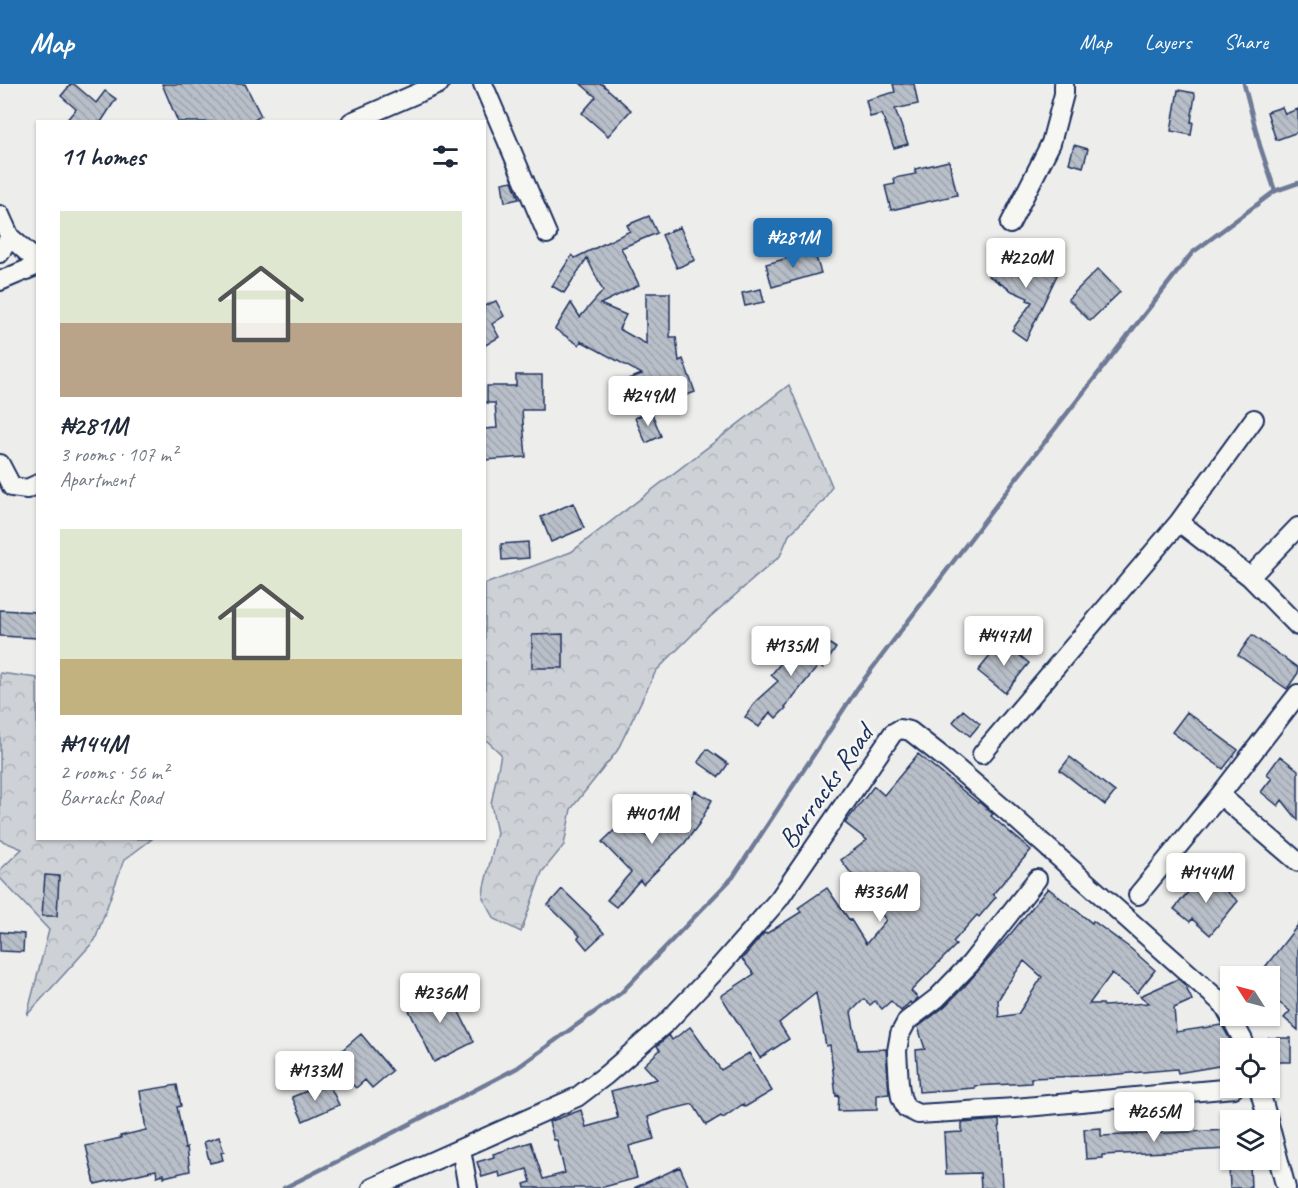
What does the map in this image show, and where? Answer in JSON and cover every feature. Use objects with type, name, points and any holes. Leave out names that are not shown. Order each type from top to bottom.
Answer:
[{"type":"street","points":[[356,120],[439,84]]},
{"type":"street","points":[[483,84],[547,234]]},
{"type":"street","points":[[1010,224],[1051,143],[1064,94],[1064,84]]},
{"type":"street","points":[[0,215],[10,237],[36,261]]},
{"type":"street","points":[[0,254],[10,237]]},
{"type":"street","points":[[0,281],[36,264]]},
{"type":"street","points":[[982,754],[1179,522],[1254,419]]},
{"type":"street","points":[[0,464],[12,487],[27,489],[36,485]]},
{"type":"street","points":[[1179,522],[1250,577],[1298,626]]},
{"type":"street","points":[[1250,577],[1298,527]]},
{"type":"street","points":[[1138,895],[1220,795],[1298,694]]},
{"type":"street","name":"Barracks Road","points":[[461,1149],[577,1097],[667,1022],[779,899],[893,733],[900,729],[910,731],[947,760],[1224,1005],[1241,1038]]},
{"type":"street","points":[[1220,795],[1298,862]]},
{"type":"street","points":[[1037,879],[970,964],[937,998],[907,1021],[900,1034],[897,1051],[901,1097],[906,1108],[918,1114],[1003,1109],[1220,1089]]},
{"type":"street","points":[[372,1188],[461,1149],[468,1188]]},
{"type":"street","points":[[1280,1165],[1286,1188]]},
{"type":"green space","points":[[789,385],[832,486],[824,500],[789,535],[780,556],[710,617],[656,671],[617,751],[571,809],[564,845],[542,872],[521,932],[495,919],[483,898],[497,833],[491,804],[501,754],[486,740],[486,584],[571,552]]},
{"type":"green space","points":[[0,673],[36,678],[36,840],[151,840],[124,860],[95,940],[27,1015],[49,930],[0,878],[0,870],[22,849],[0,840]]},
{"type":"building","points":[[71,84],[74,84],[96,103],[105,91],[116,99],[102,120],[67,120],[76,109],[61,96]]},
{"type":"building","points":[[162,84],[245,84],[261,116],[254,120],[177,120]]},
{"type":"building","points":[[581,84],[602,84],[631,110],[608,136],[582,113],[596,97]]},
{"type":"building","points":[[893,84],[914,84],[918,104],[895,109],[908,144],[894,148],[882,114],[870,117],[866,100],[895,92]]},
{"type":"building","points":[[1178,90],[1195,95],[1191,135],[1171,131]]},
{"type":"building","points":[[1282,107],[1285,114],[1298,109],[1298,132],[1276,140],[1267,112]]},
{"type":"building","points":[[1074,145],[1088,149],[1083,167],[1069,163]]},
{"type":"building","points":[[949,161],[957,195],[891,210],[885,186],[895,184],[894,178],[916,174],[915,169]]},
{"type":"building","points":[[512,181],[519,199],[505,202],[502,183]]},
{"type":"building","points":[[649,216],[657,233],[621,248],[639,285],[600,304],[626,315],[619,329],[646,344],[646,293],[670,293],[670,337],[676,337],[679,361],[683,359],[695,392],[640,412],[628,379],[642,374],[581,341],[579,345],[555,329],[571,303],[580,317],[603,291],[587,258],[564,293],[552,286],[572,255],[575,258],[630,231],[627,225]]},
{"type":"building","points":[[680,227],[695,260],[677,268],[662,235]]},
{"type":"building","points":[[814,251],[821,273],[772,287],[766,264]]},
{"type":"building","points":[[1008,256],[1027,269],[1030,262],[1057,275],[1026,340],[1012,330],[1032,302],[989,276],[997,265],[1001,267]]},
{"type":"building","points":[[1098,269],[1120,292],[1090,321],[1068,299]]},
{"type":"building","points":[[761,289],[764,302],[745,306],[742,293]]},
{"type":"building","points":[[496,301],[504,316],[492,324],[499,337],[486,345],[486,305]]},
{"type":"building","points":[[516,375],[542,375],[542,410],[522,410],[526,457],[486,460],[486,429],[497,428],[495,403],[487,403],[487,386],[516,386]]},
{"type":"building","points":[[651,411],[661,436],[646,443],[635,418]]},
{"type":"building","points":[[573,503],[584,528],[551,542],[541,517]]},
{"type":"building","points":[[528,542],[529,558],[502,560],[501,544]]},
{"type":"building","points":[[0,610],[36,612],[36,638],[0,636]]},
{"type":"building","points":[[810,631],[836,648],[823,668],[819,665],[786,708],[776,718],[770,712],[759,727],[745,717],[756,701],[778,681],[771,675],[793,648],[797,652]]},
{"type":"building","points":[[563,634],[563,668],[532,668],[532,635]]},
{"type":"building","points":[[1252,635],[1298,668],[1298,673],[1287,689],[1238,655]]},
{"type":"building","points":[[1002,641],[1029,663],[1005,693],[978,671]]},
{"type":"building","points":[[963,710],[980,724],[970,736],[953,722]]},
{"type":"building","points":[[1187,712],[1238,750],[1223,769],[1172,732]]},
{"type":"building","points":[[707,749],[728,764],[719,777],[698,762]]},
{"type":"building","points":[[918,754],[979,802],[993,814],[991,816],[1031,850],[993,894],[996,897],[953,942],[956,945],[911,991],[918,998],[901,1011],[891,1001],[882,1009],[875,1001],[870,1005],[864,999],[851,1012],[858,1050],[886,1049],[889,1094],[877,1095],[877,1110],[838,1111],[839,1095],[836,1096],[830,1045],[826,1046],[816,993],[779,1023],[789,1039],[760,1058],[721,996],[754,974],[742,959],[764,933],[766,934],[801,912],[798,908],[827,888],[866,944],[886,920],[841,860],[867,840],[845,823],[874,786],[884,795]]},
{"type":"building","points":[[1280,756],[1298,770],[1298,820],[1282,800],[1278,806],[1261,792],[1272,778],[1267,774]]},
{"type":"building","points":[[1070,757],[1115,792],[1105,805],[1060,770]]},
{"type":"building","points":[[695,791],[712,800],[699,824],[684,844],[643,884],[640,880],[616,907],[607,900],[631,872],[602,842],[628,817],[646,836],[657,825],[663,831],[679,809],[683,812]]},
{"type":"building","points":[[1204,873],[1238,901],[1210,935],[1192,919],[1190,922],[1174,909]]},
{"type":"building","points":[[45,875],[59,876],[57,916],[42,916]]},
{"type":"building","points":[[1048,888],[1092,923],[1093,921],[1130,948],[1155,970],[1137,993],[1112,973],[1089,1004],[1103,1004],[1104,1006],[1149,1003],[1140,996],[1178,979],[1185,985],[1192,1000],[1174,1008],[1176,1032],[1220,1025],[1229,1038],[1220,1038],[1220,1066],[1178,1073],[1177,1069],[1031,1078],[1031,1083],[919,1092],[916,1050],[925,1049],[918,1027],[944,1007],[964,987]],"holes":[[[1024,961],[1042,977],[1018,1014],[999,1017],[998,1000]]]},
{"type":"building","points":[[562,889],[604,933],[587,949],[578,938],[580,936],[548,905]]},
{"type":"building","points":[[1298,925],[1298,1030],[1284,1018],[1290,1011],[1280,1003],[1280,966],[1266,966]]},
{"type":"building","points":[[0,932],[24,934],[23,952],[0,951]]},
{"type":"building","points":[[446,986],[474,1042],[434,1062],[407,1006]]},
{"type":"building","points":[[690,1027],[721,1070],[749,1053],[772,1091],[745,1107],[743,1104],[723,1118],[721,1116],[706,1125],[693,1104],[648,1117],[654,1139],[629,1146],[637,1178],[600,1188],[525,1188],[524,1184],[531,1182],[527,1169],[500,1177],[499,1172],[482,1177],[477,1162],[494,1157],[493,1154],[531,1142],[543,1179],[565,1173],[557,1140],[554,1140],[549,1122],[581,1110],[586,1127],[618,1118],[611,1091],[657,1079],[644,1065],[660,1050],[657,1046],[669,1035],[672,1040]]},
{"type":"building","points":[[361,1034],[392,1071],[372,1088],[365,1080],[356,1088],[341,1073],[351,1063],[341,1051]]},
{"type":"building","points":[[1280,1038],[1291,1038],[1291,1062],[1280,1062]]},
{"type":"building","points":[[329,1084],[339,1105],[303,1121],[292,1097]]},
{"type":"building","points":[[177,1085],[181,1106],[177,1107],[185,1148],[187,1147],[190,1171],[164,1177],[164,1174],[157,1176],[156,1170],[95,1184],[86,1146],[146,1130],[140,1091]]},
{"type":"building","points":[[999,1120],[1002,1188],[981,1188],[980,1173],[946,1174],[944,1133],[962,1132],[962,1123]]},
{"type":"building","points":[[1101,1128],[1101,1136],[1220,1130],[1220,1149],[1102,1155],[1102,1158],[1086,1159],[1084,1129]]},
{"type":"building","points":[[219,1137],[224,1152],[221,1153],[223,1160],[210,1163],[204,1142]]},
{"type":"building","points":[[680,1167],[689,1188],[634,1188]]},
{"type":"building","points":[[1229,1170],[1250,1170],[1251,1188],[1230,1188]]},
{"type":"waterway","points":[[1244,84],[1260,146],[1275,191]]},
{"type":"waterway","points":[[284,1188],[517,1068],[621,993],[733,877],[859,686],[1009,488],[1192,253],[1275,191],[1298,183]]}]
